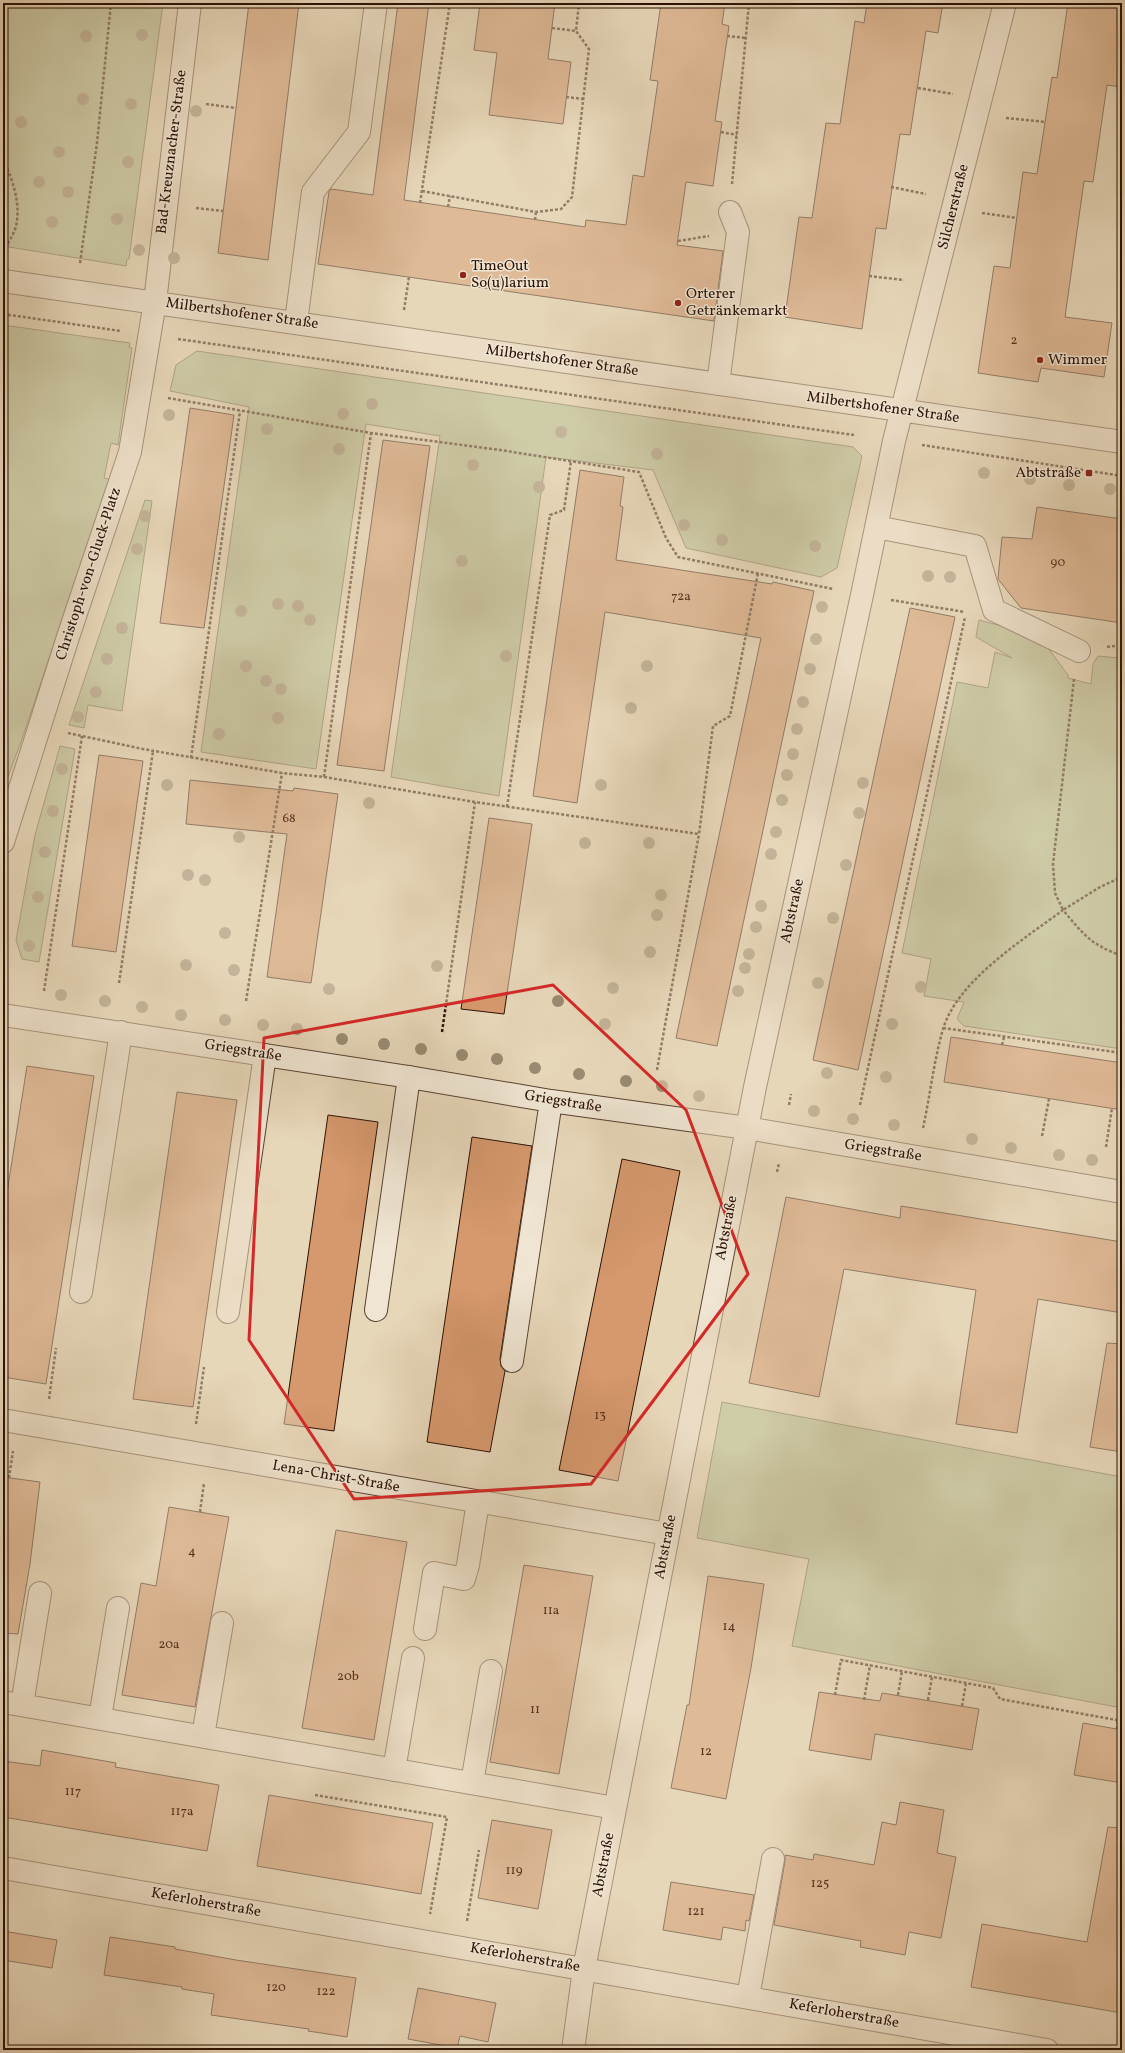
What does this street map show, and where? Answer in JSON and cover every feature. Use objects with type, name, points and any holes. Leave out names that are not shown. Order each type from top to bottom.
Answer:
[{"type":"street","name":"Bad-Kreuznacher-Straße","points":[[156,302],[190,3]]},
{"type":"street","points":[[296,322],[313,192],[358,132],[376,3]]},
{"type":"street","name":"Silcherstraße","points":[[901,411],[911,377],[1005,3]]},
{"type":"street","points":[[718,384],[738,232],[730,212]]},
{"type":"street","name":"Milbertshofener Straße","points":[[3,281],[1122,442]]},
{"type":"street","name":"Christoph-von-Gluck-Platz","points":[[3,842],[130,452],[156,302]]},
{"type":"street","name":"Abtstraße","points":[[573,2050],[584,1969],[747,1128],[901,411]]},
{"type":"street","points":[[876,527],[976,546],[994,610],[1079,650]]},
{"type":"street","name":"Griegstraße","points":[[3,1015],[409,1077],[551,1101],[747,1128],[1122,1192]]},
{"type":"street","points":[[81,1292],[121,1032]]},
{"type":"street","points":[[228,1312],[265,1055]]},
{"type":"street","points":[[376,1310],[409,1077]]},
{"type":"street","points":[[512,1360],[551,1101]]},
{"type":"street","name":"Lena-Christ-Straße","points":[[3,1420],[668,1534]]},
{"type":"street","points":[[425,1628],[434,1573],[464,1579],[468,1565],[478,1502]]},
{"type":"street","points":[[40,1593],[13,1703],[615,1808]]},
{"type":"street","points":[[100,1718],[118,1608]]},
{"type":"street","points":[[204,1736],[222,1623]]},
{"type":"street","points":[[394,1770],[413,1658]]},
{"type":"street","points":[[472,1783],[491,1671]]},
{"type":"street","points":[[748,1997],[773,1859]]},
{"type":"street","name":"Keferloherstraße","points":[[3,1868],[1047,2050]]},
{"type":"path","points":[[80,264],[97,143],[111,3]]},
{"type":"path","points":[[242,3],[249,4]]},
{"type":"path","points":[[420,203],[450,3]]},
{"type":"path","points":[[422,192],[536,212],[561,208],[572,197],[589,49],[576,31],[579,3]]},
{"type":"path","points":[[730,212],[749,3]]},
{"type":"path","points":[[1041,3],[1068,5]]},
{"type":"path","points":[[552,28],[576,31]]},
{"type":"path","points":[[727,36],[746,38]]},
{"type":"path","points":[[918,88],[953,94]]},
{"type":"path","points":[[566,98],[584,99]]},
{"type":"path","points":[[1004,117],[1045,122]]},
{"type":"path","points":[[721,132],[737,135]]},
{"type":"path","points":[[3,160],[14,188],[18,208],[16,227],[3,251]]},
{"type":"path","points":[[891,187],[929,195]]},
{"type":"path","points":[[448,207],[450,196]]},
{"type":"path","points":[[535,220],[536,212]]},
{"type":"path","points":[[980,212],[1017,218]]},
{"type":"path","points":[[869,276],[909,281]]},
{"type":"path","points":[[3,314],[894,441],[1122,476]]},
{"type":"path","points":[[140,394],[371,433],[639,472],[666,538],[678,557],[862,595],[966,612],[994,610]]},
{"type":"path","points":[[191,758],[240,411]]},
{"type":"path","points":[[324,777],[371,433]]},
{"type":"path","points":[[507,807],[550,515],[564,510],[571,461]]},
{"type":"path","points":[[657,1070],[699,834],[713,726],[730,716],[758,573]]},
{"type":"path","points":[[860,1105],[966,612]]},
{"type":"path","points":[[1122,645],[1079,650],[1053,864],[1055,893],[1062,910],[1086,938],[1100,948],[1122,956]]},
{"type":"path","points":[[40,726],[153,751],[282,773],[324,777],[507,807],[699,834]]},
{"type":"path","points":[[46,972],[82,736]]},
{"type":"path","points":[[119,983],[153,751]]},
{"type":"path","points":[[246,1001],[282,773]]},
{"type":"path","points":[[442,1032],[475,802]]},
{"type":"path","points":[[918,1157],[943,1028],[957,1000],[979,975],[1062,910],[1100,887],[1122,877]]},
{"type":"path","points":[[943,1028],[1122,1053]]},
{"type":"path","points":[[1002,1045],[1004,1037]]},
{"type":"path","points":[[1042,1136],[1049,1099]]},
{"type":"path","points":[[1106,1147],[1112,1108]]},
{"type":"path","points":[[50,1388],[56,1348]]},
{"type":"path","points":[[197,1413],[204,1367]]},
{"type":"path","points":[[834,1695],[841,1660],[994,1688],[1000,1699],[1120,1721],[1117,1729]]},
{"type":"path","points":[[864,1700],[870,1665]]},
{"type":"path","points":[[898,1695],[902,1671]]},
{"type":"path","points":[[928,1700],[932,1677]]},
{"type":"path","points":[[962,1706],[966,1683]]},
{"type":"path","points":[[315,1795],[447,1817],[425,1941]]},
{"type":"path","points":[[463,1947],[478,1850]]},
{"type":"highlighted area","points":[[553,985],[686,1110],[748,1274],[591,1484],[354,1499],[249,1340],[264,1038]]},
{"type":"green space","points":[[3,3],[163,3],[129,259],[127,259],[126,266],[3,246]]},
{"type":"green space","points":[[3,325],[130,343],[129,347],[132,348],[118,445],[111,443],[104,478],[109,479],[22,739],[3,790]]},
{"type":"green space","points":[[197,351],[853,447],[862,456],[837,568],[821,577],[686,548],[653,470],[546,457],[499,796],[391,777],[440,436],[366,424],[316,769],[201,752],[249,407],[170,391],[176,365]]},
{"type":"green space","points":[[145,500],[152,501],[122,711],[88,705],[84,728],[69,725]]},
{"type":"green space","points":[[979,620],[1039,636],[1068,675],[1068,678],[1091,684],[1093,664],[1098,656],[1119,658],[1122,661],[1122,1049],[964,1026],[957,1019],[964,1002],[924,996],[931,959],[902,953],[957,682],[988,688],[995,652],[1012,658],[976,637]]},
{"type":"green space","points":[[60,746],[75,749],[39,962],[22,959],[16,940],[35,835]]},
{"type":"green space","points":[[722,1402],[1122,1477],[1122,1708],[792,1646],[809,1559],[697,1538]]},
{"type":"building","points":[[249,3],[299,3],[268,260],[218,253]]},
{"type":"building","points":[[398,3],[429,3],[404,200],[585,227],[586,220],[626,225],[633,175],[644,177],[658,81],[650,80],[661,3],[725,3],[722,24],[729,26],[715,121],[722,122],[713,186],[686,182],[677,245],[723,251],[714,321],[318,264],[329,192],[331,189],[373,195]]},
{"type":"building","points":[[480,3],[555,3],[548,59],[571,62],[563,124],[489,115],[497,53],[474,50]]},
{"type":"building","points":[[867,3],[943,3],[938,33],[926,31],[910,135],[900,134],[886,229],[876,228],[862,329],[785,317],[799,217],[812,218],[826,123],[840,124],[855,21],[864,23]]},
{"type":"building","points":[[1068,3],[1122,3],[1122,87],[1107,85],[1093,182],[1084,181],[1065,317],[1112,323],[1104,377],[1041,368],[1038,382],[978,373],[994,266],[1010,268],[1023,172],[1037,174],[1052,77],[1057,78]]},
{"type":"building","points":[[190,408],[234,415],[204,628],[160,623]]},
{"type":"building","points":[[383,440],[430,446],[384,771],[337,765]]},
{"type":"building","points":[[580,470],[624,477],[620,506],[623,507],[616,560],[772,584],[773,582],[814,591],[717,1046],[676,1038],[761,638],[605,612],[577,803],[533,796]]},
{"type":"building","points":[[1037,507],[1122,519],[1122,623],[1021,608],[998,579],[1002,537],[1032,539]]},
{"type":"building","points":[[910,608],[955,617],[858,1070],[813,1060]]},
{"type":"building","points":[[99,755],[143,761],[116,952],[72,946]]},
{"type":"building","points":[[190,780],[293,791],[294,788],[338,794],[311,983],[267,977],[287,834],[186,824]]},
{"type":"building","points":[[489,818],[532,824],[504,1014],[461,1009]]},
{"type":"building","points":[[951,1037],[1122,1063],[1122,1110],[944,1082]]},
{"type":"building","points":[[27,1066],[94,1076],[46,1384],[3,1377],[3,1218]]},
{"type":"building","points":[[177,1092],[237,1100],[193,1407],[133,1399]]},
{"type":"building","points":[[328,1115],[378,1122],[334,1431],[284,1424]]},
{"type":"building","points":[[472,1137],[532,1146],[500,1359],[501,1366],[505,1371],[490,1452],[427,1442]]},
{"type":"building","points":[[622,1159],[680,1171],[618,1481],[559,1470]]},
{"type":"building","points":[[786,1197],[900,1218],[901,1206],[1122,1242],[1122,1313],[1038,1299],[1017,1433],[956,1424],[976,1290],[844,1269],[819,1397],[749,1383]]},
{"type":"building","points":[[1107,1343],[1122,1344],[1122,1452],[1090,1447]]},
{"type":"building","points":[[3,1477],[40,1482],[30,1564],[18,1634],[3,1633]]},
{"type":"building","points":[[169,1507],[229,1517],[195,1707],[122,1695],[141,1583],[156,1586]]},
{"type":"building","points":[[336,1530],[407,1542],[374,1740],[302,1728]]},
{"type":"building","points":[[524,1565],[593,1576],[559,1774],[490,1762]]},
{"type":"building","points":[[708,1576],[764,1584],[751,1668],[726,1799],[671,1788],[687,1705],[689,1705]]},
{"type":"building","points":[[819,1692],[880,1701],[882,1693],[979,1709],[972,1750],[875,1734],[871,1760],[809,1750]]},
{"type":"building","points":[[1083,1723],[1122,1730],[1122,1783],[1074,1775]]},
{"type":"building","points":[[42,1750],[116,1763],[115,1767],[219,1785],[207,1851],[3,1817],[3,1761],[40,1766]]},
{"type":"building","points":[[269,1795],[433,1823],[421,1894],[257,1866]]},
{"type":"building","points":[[900,1802],[944,1810],[937,1853],[956,1857],[941,1938],[909,1932],[905,1955],[860,1947],[861,1941],[774,1925],[785,1855],[813,1860],[814,1854],[874,1865],[882,1822],[896,1825]]},
{"type":"building","points":[[492,1820],[552,1830],[538,1909],[478,1898]]},
{"type":"building","points":[[1108,1827],[1122,1828],[1122,2013],[971,1987],[982,1924],[1087,1942]]},
{"type":"building","points":[[671,1882],[754,1895],[749,1921],[746,1920],[745,1931],[723,1927],[721,1940],[663,1930]]},
{"type":"building","points":[[3,1931],[57,1940],[52,1968],[3,1960]]},
{"type":"building","points":[[110,1937],[175,1947],[175,1949],[236,1960],[356,1978],[347,2037],[308,2031],[309,2029],[211,2015],[214,1994],[182,1989],[182,1987],[104,1975]]},
{"type":"building","points":[[418,1988],[496,2003],[488,2042],[460,2036],[457,2048],[408,2039]]},
{"type":"place","name":"TimeOut So(u)larium","points":[[463,275]]},
{"type":"place","name":"Orterer Getränkemarkt","points":[[678,303]]},
{"type":"place","name":"Wimmer","points":[[1040,360]]},
{"type":"place","name":"Abtstraße","points":[[1089,473]]}]
